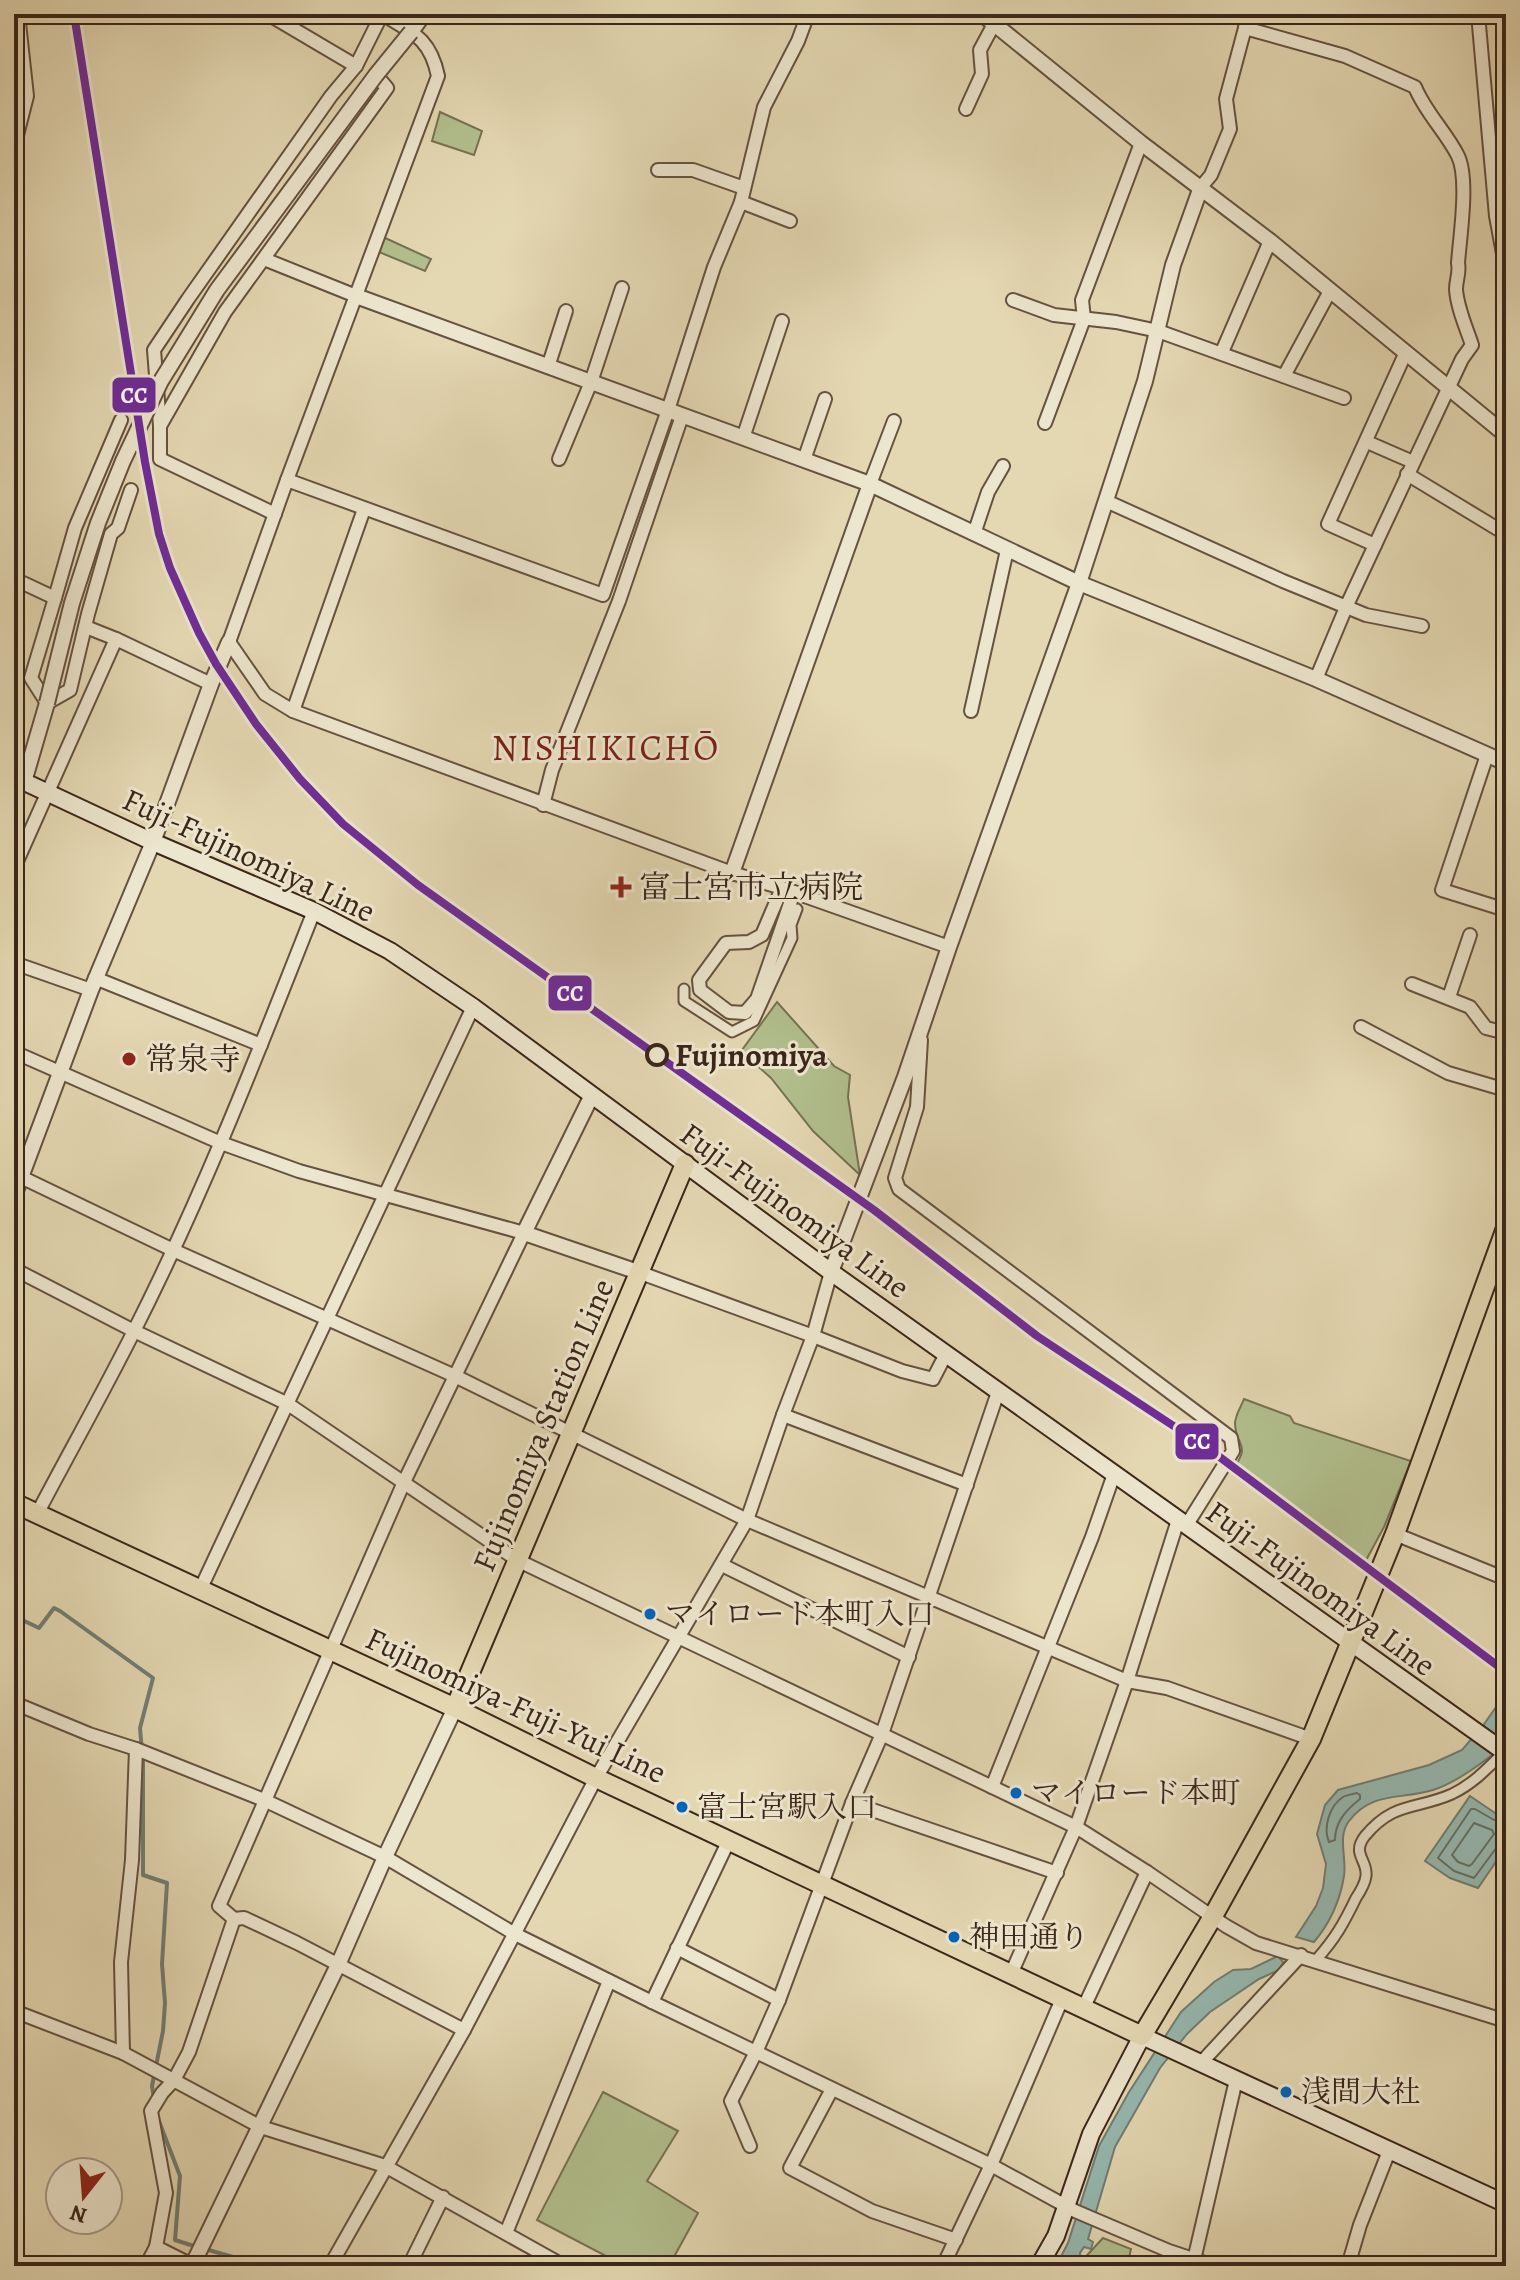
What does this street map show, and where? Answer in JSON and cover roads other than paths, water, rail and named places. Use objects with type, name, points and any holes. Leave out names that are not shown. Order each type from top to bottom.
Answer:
[{"type":"main road","name":"Fuji-Fujinomiya Line","points":[[19,779],[153,842],[314,911],[390,951],[473,1007],[831,1272],[1504,1752]]},
{"type":"main road","name":"Fujinomiya Station Line","points":[[455,1708],[685,1164]]},
{"type":"main road","points":[[1039,2266],[1071,2208],[1091,2134],[1150,2040],[1212,1918],[1311,1739],[1395,1534],[1506,1228]]},
{"type":"main road","name":"Fujinomiya-Fuji-Yui Line","points":[[14,1503],[455,1708],[1150,2040]]},
{"type":"main road","points":[[1150,2040],[1506,2204]]},
{"type":"street","points":[[14,147],[27,96],[18,14]]},
{"type":"street","points":[[268,14],[356,66]]},
{"type":"street","points":[[14,1196],[93,984],[153,842],[229,642],[438,76],[434,58],[425,43],[382,14],[356,66],[331,96],[154,350],[160,459],[275,514]]},
{"type":"street","points":[[19,779],[47,703],[72,603],[98,523],[161,381],[217,290],[424,14]]},
{"type":"street","points":[[543,805],[552,770],[619,601],[675,413],[714,267],[741,202],[764,107],[798,41],[808,14]]},
{"type":"street","points":[[982,14],[1141,143],[1270,241],[1506,435]]},
{"type":"street","points":[[330,2266],[464,2030],[596,1778],[747,1520],[813,1336],[831,1272],[922,1029],[1079,583],[1145,381],[1173,265],[1201,187],[1211,175],[1230,129],[1226,99],[1245,28],[1252,14]]},
{"type":"street","points":[[1478,14],[1496,216],[1506,270]]},
{"type":"street","points":[[966,109],[982,74],[980,50],[994,24]]},
{"type":"street","points":[[1245,28],[1345,56],[1415,87],[1460,159],[1464,177],[1460,272],[1456,287],[1472,345],[1462,359],[1410,468],[1316,679]]},
{"type":"street","points":[[160,426],[225,312],[387,88],[376,75]]},
{"type":"street","points":[[1045,423],[1084,319],[1082,300],[1141,143]]},
{"type":"street","points":[[658,170],[693,170],[744,188]]},
{"type":"street","points":[[741,202],[790,221]]},
{"type":"street","points":[[1222,352],[1270,241]]},
{"type":"street","points":[[264,259],[356,296],[870,484],[1079,583],[1316,679],[1506,763]]},
{"type":"street","points":[[559,459],[591,382],[622,288]]},
{"type":"street","points":[[1284,376],[1330,291]]},
{"type":"street","points":[[1013,300],[1054,315],[1116,322],[1158,331],[1344,398]]},
{"type":"street","points":[[548,367],[566,311]]},
{"type":"street","points":[[743,438],[782,321]]},
{"type":"street","points":[[1375,545],[1328,524],[1406,352]]},
{"type":"street","points":[[804,460],[825,399]]},
{"type":"street","points":[[287,480],[603,595],[675,413]]},
{"type":"street","points":[[47,703],[31,678],[75,528],[121,420]]},
{"type":"street","points":[[732,873],[894,421]]},
{"type":"street","points":[[1367,442],[1506,534]]},
{"type":"street","points":[[974,534],[988,492],[1003,466]]},
{"type":"street","points":[[47,703],[70,690],[111,534],[118,528],[131,490]]},
{"type":"street","points":[[1106,501],[1366,615],[1422,626]]},
{"type":"street","points":[[293,711],[364,509]]},
{"type":"street","points":[[971,711],[1007,550]]},
{"type":"street","points":[[14,583],[23,583],[55,598]]},
{"type":"street","points":[[86,627],[211,684]]},
{"type":"street","points":[[14,868],[116,639]]},
{"type":"street","points":[[229,642],[265,694],[293,711],[732,873],[949,947]]},
{"type":"street","points":[[1487,755],[1442,890],[1506,910]]},
{"type":"street","points":[[788,890],[757,999],[745,1013],[729,1012],[700,990],[699,980],[726,943],[749,942],[762,935],[788,890]]},
{"type":"street","points":[[684,989],[684,1001],[732,1032],[754,1021],[792,938],[791,925],[797,909]]},
{"type":"street","points":[[37,1514],[134,1331],[173,1250],[221,1143],[314,911]]},
{"type":"street","points":[[1449,997],[1470,935]]},
{"type":"street","points":[[14,963],[93,984],[261,1045]]},
{"type":"street","points":[[1412,984],[1470,1007],[1486,1028],[1506,1033]]},
{"type":"street","points":[[200,1590],[473,1007]]},
{"type":"street","points":[[1361,1027],[1448,1073],[1506,1090]]},
{"type":"street","points":[[922,1029],[917,1107],[895,1178],[899,1189],[1231,1438],[1233,1451],[1182,1523],[1076,1827],[1011,1974]]},
{"type":"street","points":[[14,1052],[221,1143],[299,1171],[524,1233],[641,1273],[902,1371],[933,1379],[946,1354]]},
{"type":"street","points":[[464,2030],[244,1918],[234,1919],[219,1906],[404,1482],[592,1095]]},
{"type":"street","points":[[21,1177],[173,1250],[455,1376],[747,1520],[1127,1681],[1167,1688],[1311,1739]]},
{"type":"street","points":[[14,1269],[134,1331],[288,1404],[519,1561],[1076,1827],[1212,1918],[1256,1943],[1506,2021]]},
{"type":"street","points":[[750,2146],[731,2101],[779,2000],[852,1803],[882,1734],[998,1392]]},
{"type":"street","points":[[783,1415],[967,1485]]},
{"type":"street","points":[[992,1787],[1114,1474]]},
{"type":"street","points":[[1395,1534],[1506,1579]]},
{"type":"street","points":[[722,1565],[909,1657]]},
{"type":"street","points":[[14,1703],[264,1800],[385,1857],[515,1934],[991,2165],[1071,2208],[1214,2266]]},
{"type":"street","points":[[156,2247],[193,2266],[338,1965],[455,1708]]},
{"type":"street","points":[[123,2053],[121,1962],[132,1860],[136,1749]]},
{"type":"street","points":[[1316,1960],[1337,1935],[1365,1881],[1366,1869],[1359,1854],[1363,1838],[1383,1817],[1444,1797],[1468,1785],[1504,1752]]},
{"type":"street","points":[[852,1803],[1057,1873]]},
{"type":"street","points":[[652,2002],[729,1840]]},
{"type":"street","points":[[1083,2009],[1147,1872]]},
{"type":"street","points":[[146,2266],[156,2247],[166,2193],[151,2111],[174,2080],[189,2052],[234,1919]]},
{"type":"street","points":[[677,1948],[779,2000]]},
{"type":"street","points":[[1200,2064],[1301,1955]]},
{"type":"street","points":[[506,2233],[609,1981]]},
{"type":"street","points":[[943,2266],[991,2165],[1062,1999]]},
{"type":"street","points":[[14,2012],[123,2053],[261,2127],[385,2166],[564,2266]]},
{"type":"street","points":[[1194,2260],[1236,2080]]},
{"type":"street","points":[[832,2089],[790,2168],[872,2211],[956,2240]]},
{"type":"street","points":[[1348,2266],[1360,2225],[1389,2151]]},
{"type":"street","points":[[409,2266],[443,2197]]},
{"type":"water","points":[[1506,1693],[1506,1744],[1452,1782],[1433,1790],[1377,1801],[1358,1811],[1349,1821],[1343,1841],[1344,1876],[1334,1911],[1314,1942],[1296,1937],[1316,1906],[1323,1888],[1326,1864],[1317,1834],[1325,1805],[1338,1790],[1429,1765],[1462,1750]]},
{"type":"water","points":[[1470,1796],[1495,1813],[1506,1798],[1506,1847],[1478,1888],[1450,1878],[1425,1861]]},
{"type":"water","points":[[1278,1956],[1283,1962],[1281,1969],[1259,1979],[1210,2012],[1187,2034],[1160,2068],[1115,2147],[1088,2239],[1093,2242],[1091,2249],[1084,2247],[1080,2253],[1081,2266],[1056,2266],[1068,2243],[1099,2146],[1129,2092],[1181,2012],[1214,1982],[1233,1970],[1251,1969]]},
{"type":"waterway","points":[[14,1616],[39,1628],[54,1608],[153,1678],[140,1728],[143,1875],[167,1883],[162,1964],[165,2003],[152,2086],[154,2099]]},
{"type":"waterway","points":[[157,2116],[180,2176],[175,2240],[197,2247]]},
{"type":"waterway","points":[[205,2249],[233,2257],[247,2266]]},
{"type":"waterway","points":[[1141,2266],[1143,2260]]},
{"type":"place","name":"富士宮市立病院","points":[[621,887]]},
{"type":"place","name":"Fujinomiya","points":[[657,1055]]},
{"type":"place","name":"常泉寺","points":[[129,1059]]},
{"type":"place","name":"マイロード本町入口","points":[[650,1614]]},
{"type":"place","name":"マイロード本町","points":[[1016,1793]]},
{"type":"place","name":"富士宮駅入口","points":[[682,1807]]},
{"type":"place","name":"神田通り","points":[[954,1937]]},
{"type":"place","name":"浅間大社","points":[[1286,2092]]},
{"type":"district","name":"NISHIKICHŌ","points":[[606,747]]}]
